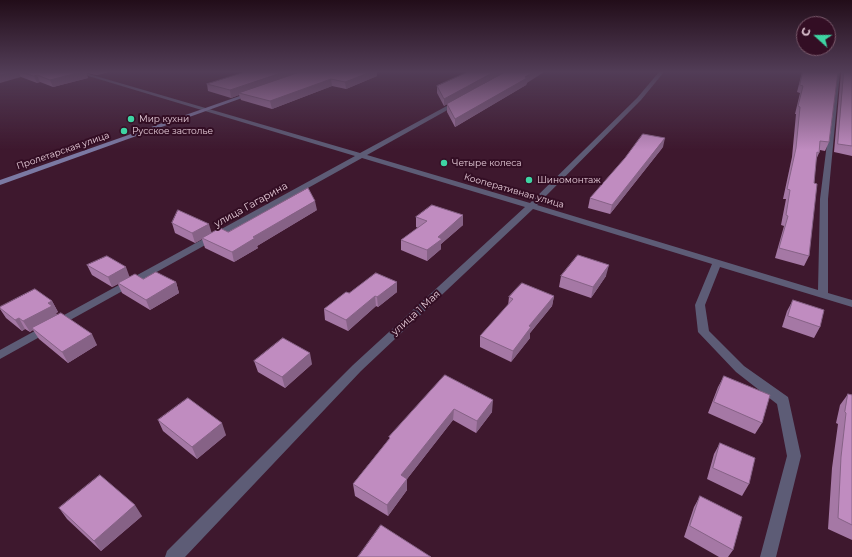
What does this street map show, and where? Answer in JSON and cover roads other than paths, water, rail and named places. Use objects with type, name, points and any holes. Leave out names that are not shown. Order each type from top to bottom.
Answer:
[{"type":"main road","name":"Пролетарская улица","points":[[0,182],[240,98]]},
{"type":"street","name":"Кооперативная улица","points":[[165,98],[531,206],[852,304]]},
{"type":"street","name":"улица 1 Мая","points":[[173,557],[357,368],[531,206],[640,98]]},
{"type":"street","points":[[823,295],[824,199],[835,98]]},
{"type":"street","name":"улица Гагарина","points":[[0,355],[361,157],[463,99]]},
{"type":"street","points":[[717,263],[700,305],[704,332],[740,369],[783,401],[794,456],[768,557]]},
{"type":"place","name":"Мир кухни","points":[[131,119]]},
{"type":"place","name":"Русское застолье","points":[[124,131]]},
{"type":"place","name":"Четыре колеса","points":[[444,163]]},
{"type":"place","name":"Шиномонтаж","points":[[529,180]]}]
